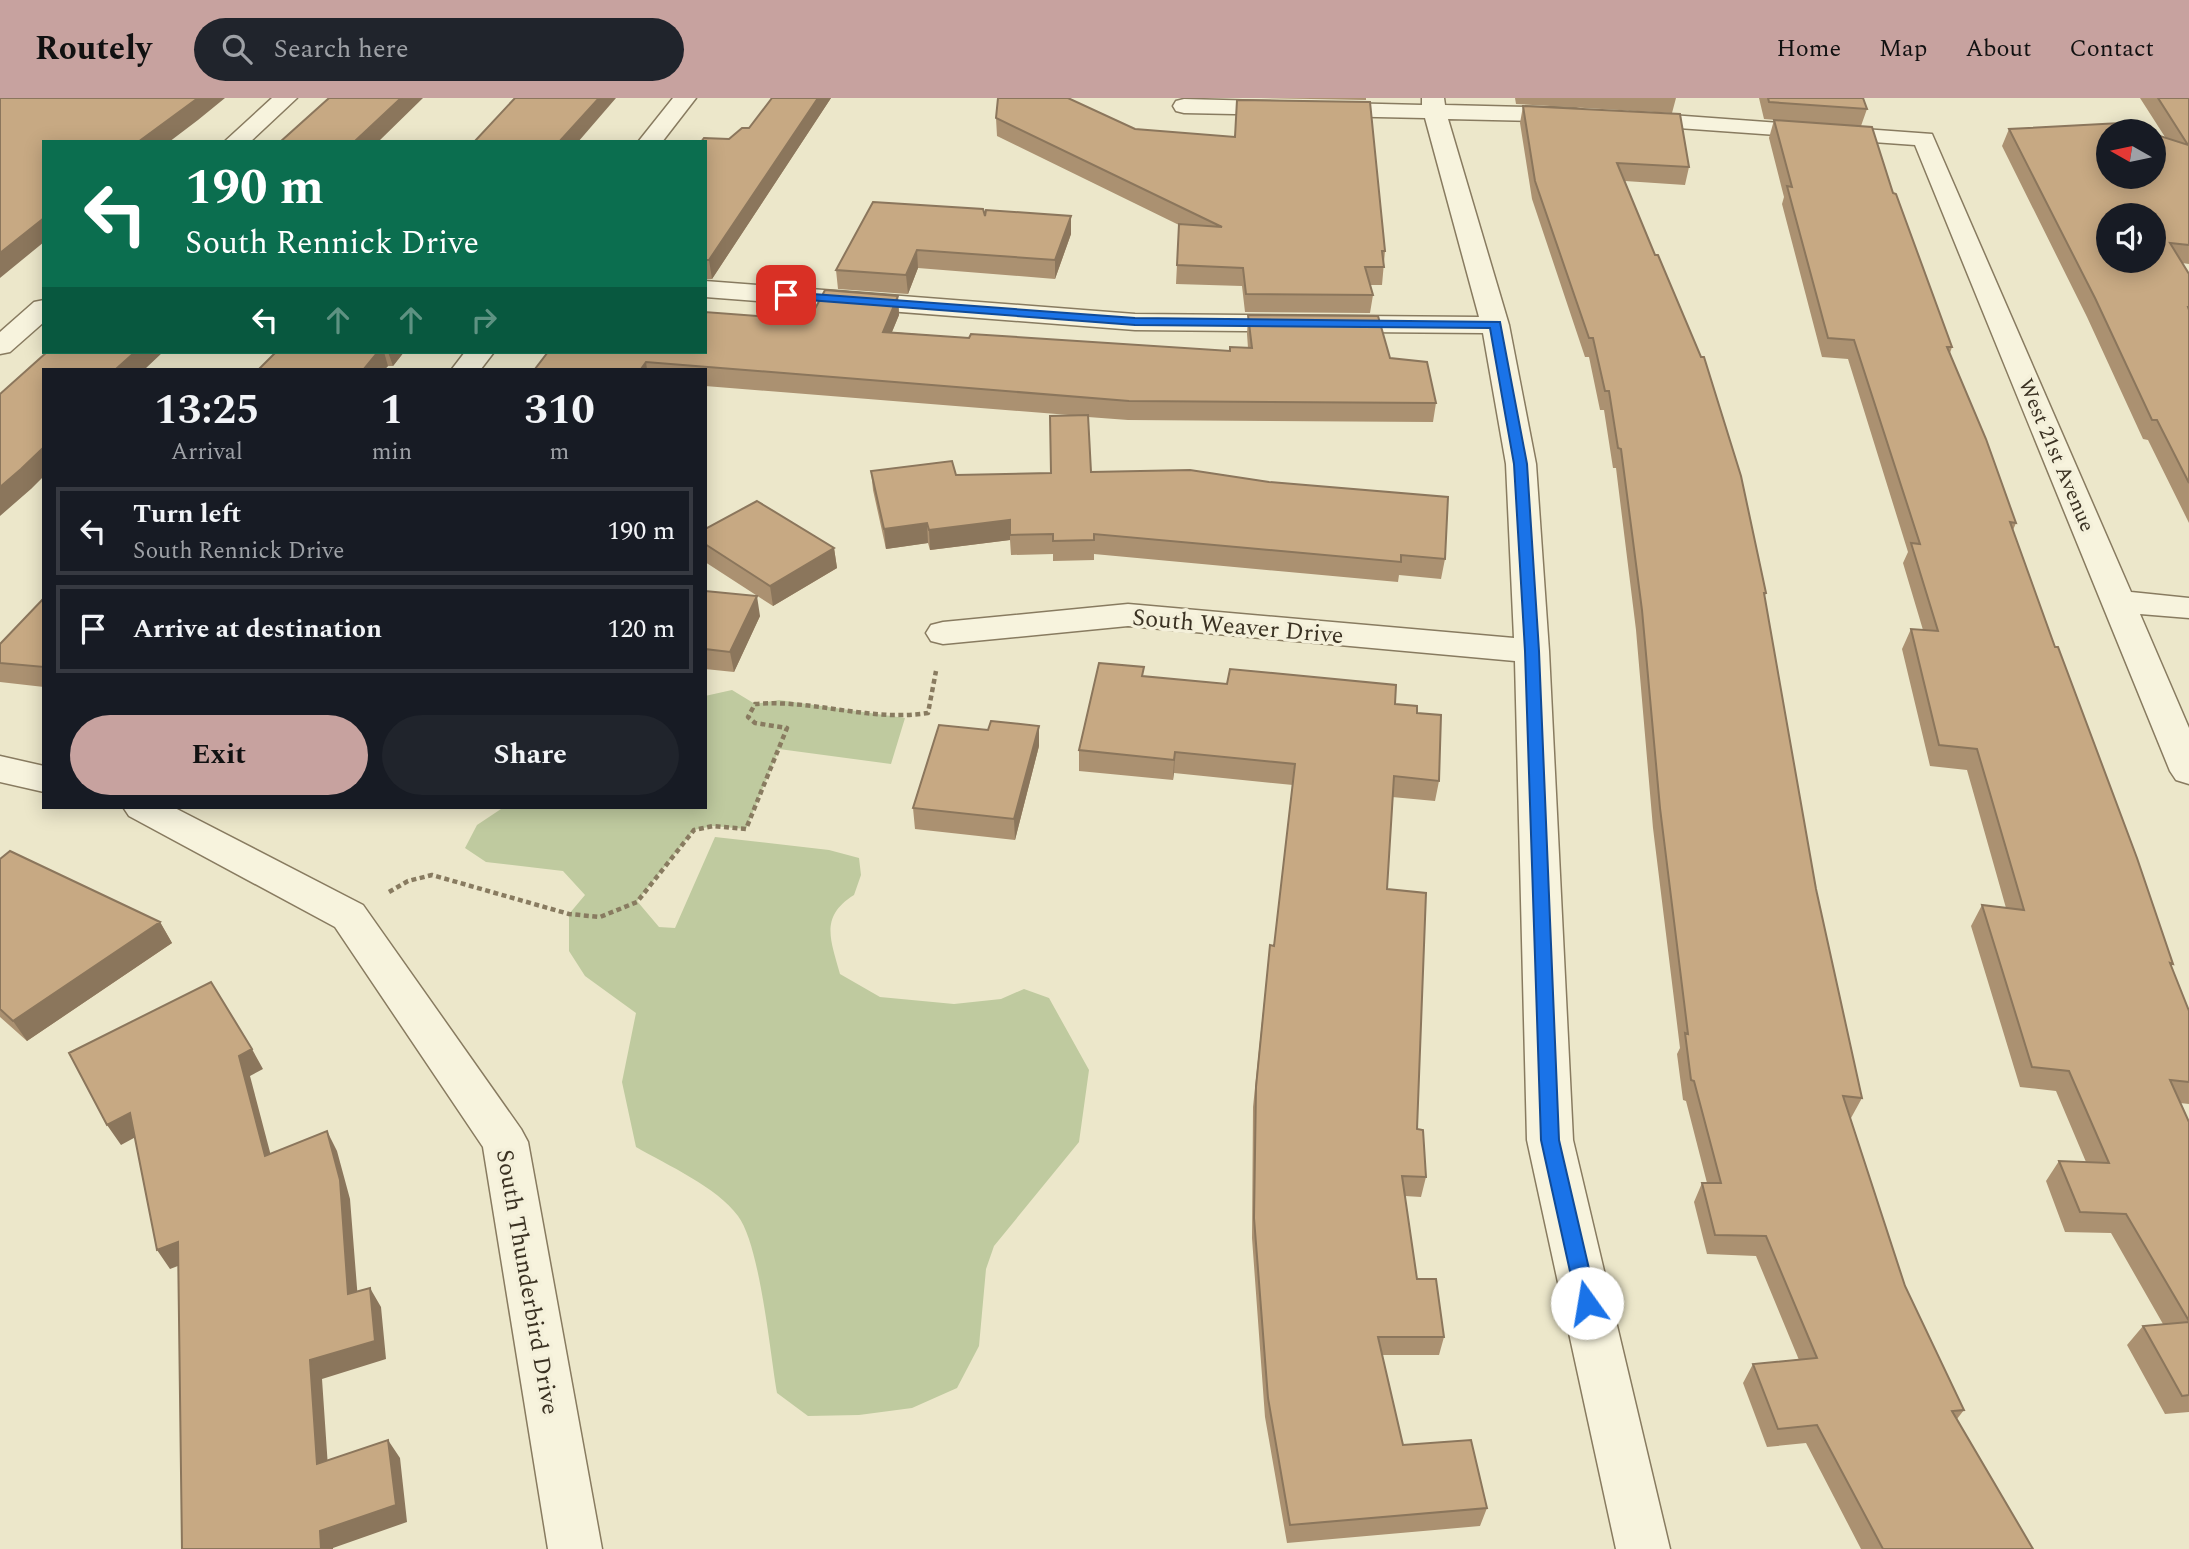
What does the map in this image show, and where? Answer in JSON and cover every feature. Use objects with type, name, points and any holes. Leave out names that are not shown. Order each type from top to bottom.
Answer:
[{"type":"street","points":[[238,140],[286,98]]},
{"type":"street","points":[[652,140],[685,98]]},
{"type":"street","points":[[1184,106],[1434,104],[1496,325],[1521,464],[1532,651],[1550,1140],[1643,1549]]},
{"type":"street","name":"West 21st Avenue","points":[[1434,104],[1924,139],[2189,771]]},
{"type":"street","points":[[707,289],[1135,322],[1496,325]]},
{"type":"street","points":[[0,346],[42,310]]},
{"type":"street","points":[[467,368],[478,354]]},
{"type":"street","points":[[2119,601],[2189,608]]},
{"type":"street","name":"South Weaver Drive","points":[[943,633],[1128,615],[1532,651]]},
{"type":"street","points":[[0,769],[42,779]]},
{"type":"street","name":"South Thunderbird Drive","points":[[146,809],[349,916],[505,1142],[575,1549]]},
{"type":"path","points":[[349,916],[408,881],[432,875],[569,914],[600,917],[637,902],[694,830],[713,826],[746,829],[788,728],[755,723],[748,717],[755,704],[779,700],[905,718],[928,713],[943,633]]},
{"type":"green space","points":[[732,690],[755,704],[779,700],[905,718],[891,764],[779,749],[746,829],[713,826],[694,830],[637,901],[659,927],[675,928],[715,837],[829,850],[859,858],[861,875],[854,895],[836,912],[830,930],[840,974],[880,997],[954,1004],[1001,999],[1024,989],[1049,998],[1089,1070],[1079,1142],[994,1246],[986,1269],[979,1346],[957,1388],[912,1408],[859,1415],[808,1416],[777,1393],[758,1274],[746,1230],[738,1216],[705,1186],[636,1147],[622,1082],[636,1013],[585,976],[569,951],[569,914],[585,895],[563,871],[486,862],[465,848],[477,825],[501,809],[707,809],[707,696]]},
{"type":"building","points":[[0,98],[198,98],[141,140],[42,140],[42,220],[0,253]]},
{"type":"building","points":[[329,98],[401,98],[356,140],[282,140]]},
{"type":"building","points":[[515,98],[599,98],[561,140],[476,140]]},
{"type":"building","points":[[772,98],[818,98],[707,260],[707,140],[702,140],[729,139],[742,128],[749,128]]},
{"type":"building","points":[[998,98],[1068,98],[1135,129],[1235,137],[1237,100],[1370,102],[1385,251],[1382,251],[1384,267],[1365,267],[1373,295],[1246,294],[1243,268],[1177,265],[1179,224],[1222,227],[996,118]]},
{"type":"building","points":[[1768,98],[1863,98],[1867,109],[1769,102]]},
{"type":"building","points":[[2158,98],[2189,98],[2189,245],[2170,243],[2189,274],[2189,483],[2157,420],[2152,420],[2095,298],[2009,129],[2096,124],[2096,189],[2166,189],[2166,138],[2188,145]]},
{"type":"building","points":[[1523,106],[1680,114],[1689,167],[1617,163],[1655,255],[1658,255],[1701,357],[1704,357],[1741,476],[1766,593],[1816,889],[1862,1098],[1843,1096],[1905,1286],[1964,1410],[1952,1411],[2033,1549],[1883,1549],[1817,1425],[1778,1429],[1753,1364],[1817,1358],[1766,1236],[1715,1235],[1702,1183],[1721,1183],[1694,1081],[1691,1080],[1685,1033],[1688,1034],[1660,808],[1642,610],[1621,449],[1618,448],[1609,391],[1605,391],[1593,338],[1589,338],[1535,181]]},
{"type":"building","points":[[1774,120],[1872,127],[1893,193],[1896,194],[1952,347],[1947,347],[1986,439],[2016,523],[2010,522],[2055,647],[2058,647],[2137,858],[2173,964],[2170,963],[2189,1011],[2189,1082],[2170,1080],[2189,1122],[2189,1321],[2126,1214],[2080,1212],[2059,1161],[2109,1163],[2069,1071],[2032,1067],[1982,905],[2024,910],[1977,749],[1939,745],[1911,629],[1938,631],[1911,543],[1920,544],[1854,340],[1828,338],[1787,186],[1792,187]]},
{"type":"building","points":[[873,202],[983,209],[985,216],[986,210],[1071,216],[1055,260],[917,250],[906,275],[836,270]]},
{"type":"building","points":[[825,290],[898,296],[883,332],[969,338],[971,334],[1230,351],[1230,347],[1252,348],[1248,315],[1378,316],[1390,358],[1427,362],[1436,403],[1129,401],[646,362],[642,368],[536,368],[546,354],[707,354],[707,312],[809,320]]},
{"type":"building","points":[[45,354],[133,354],[117,368],[42,368],[42,449],[0,487],[0,394]]},
{"type":"building","points":[[274,354],[376,354],[365,368],[260,368]]},
{"type":"building","points":[[1088,415],[1091,472],[1190,470],[1269,482],[1448,497],[1445,559],[1401,555],[1401,562],[1094,534],[1094,540],[1053,541],[1053,534],[1010,535],[1010,520],[929,530],[927,523],[884,529],[871,471],[952,461],[956,475],[1051,473],[1050,416]]},
{"type":"building","points":[[757,501],[834,548],[770,586],[707,545],[707,528]]},
{"type":"building","points":[[707,591],[757,596],[730,652],[707,649]]},
{"type":"building","points":[[42,600],[42,667],[0,663],[0,644]]},
{"type":"building","points":[[1099,663],[1144,667],[1142,676],[1227,684],[1230,669],[1396,685],[1395,704],[1417,706],[1417,713],[1441,715],[1439,781],[1394,776],[1387,889],[1426,893],[1417,1129],[1423,1130],[1426,1177],[1402,1176],[1417,1279],[1436,1279],[1444,1337],[1378,1337],[1403,1445],[1471,1440],[1487,1508],[1290,1525],[1268,1398],[1254,1218],[1256,1087],[1270,945],[1274,946],[1295,764],[1175,752],[1174,760],[1079,750]]},
{"type":"building","points":[[991,721],[1039,726],[1014,819],[913,808],[939,725],[988,730]]},
{"type":"building","points":[[10,851],[160,922],[13,1021],[0,1009],[0,859]]},
{"type":"building","points":[[211,982],[252,1049],[239,1056],[265,1156],[327,1131],[340,1180],[348,1294],[370,1288],[375,1341],[310,1360],[317,1464],[388,1440],[396,1505],[320,1531],[321,1549],[182,1549],[178,1242],[157,1250],[130,1113],[107,1125],[69,1053]]},
{"type":"building","points":[[2189,1322],[2189,1395],[2182,1396],[2143,1326]]},
{"type":"route","points":[[786,295],[1135,322],[1496,325],[1521,464],[1532,651],[1550,1140],[1587,1303]]}]
